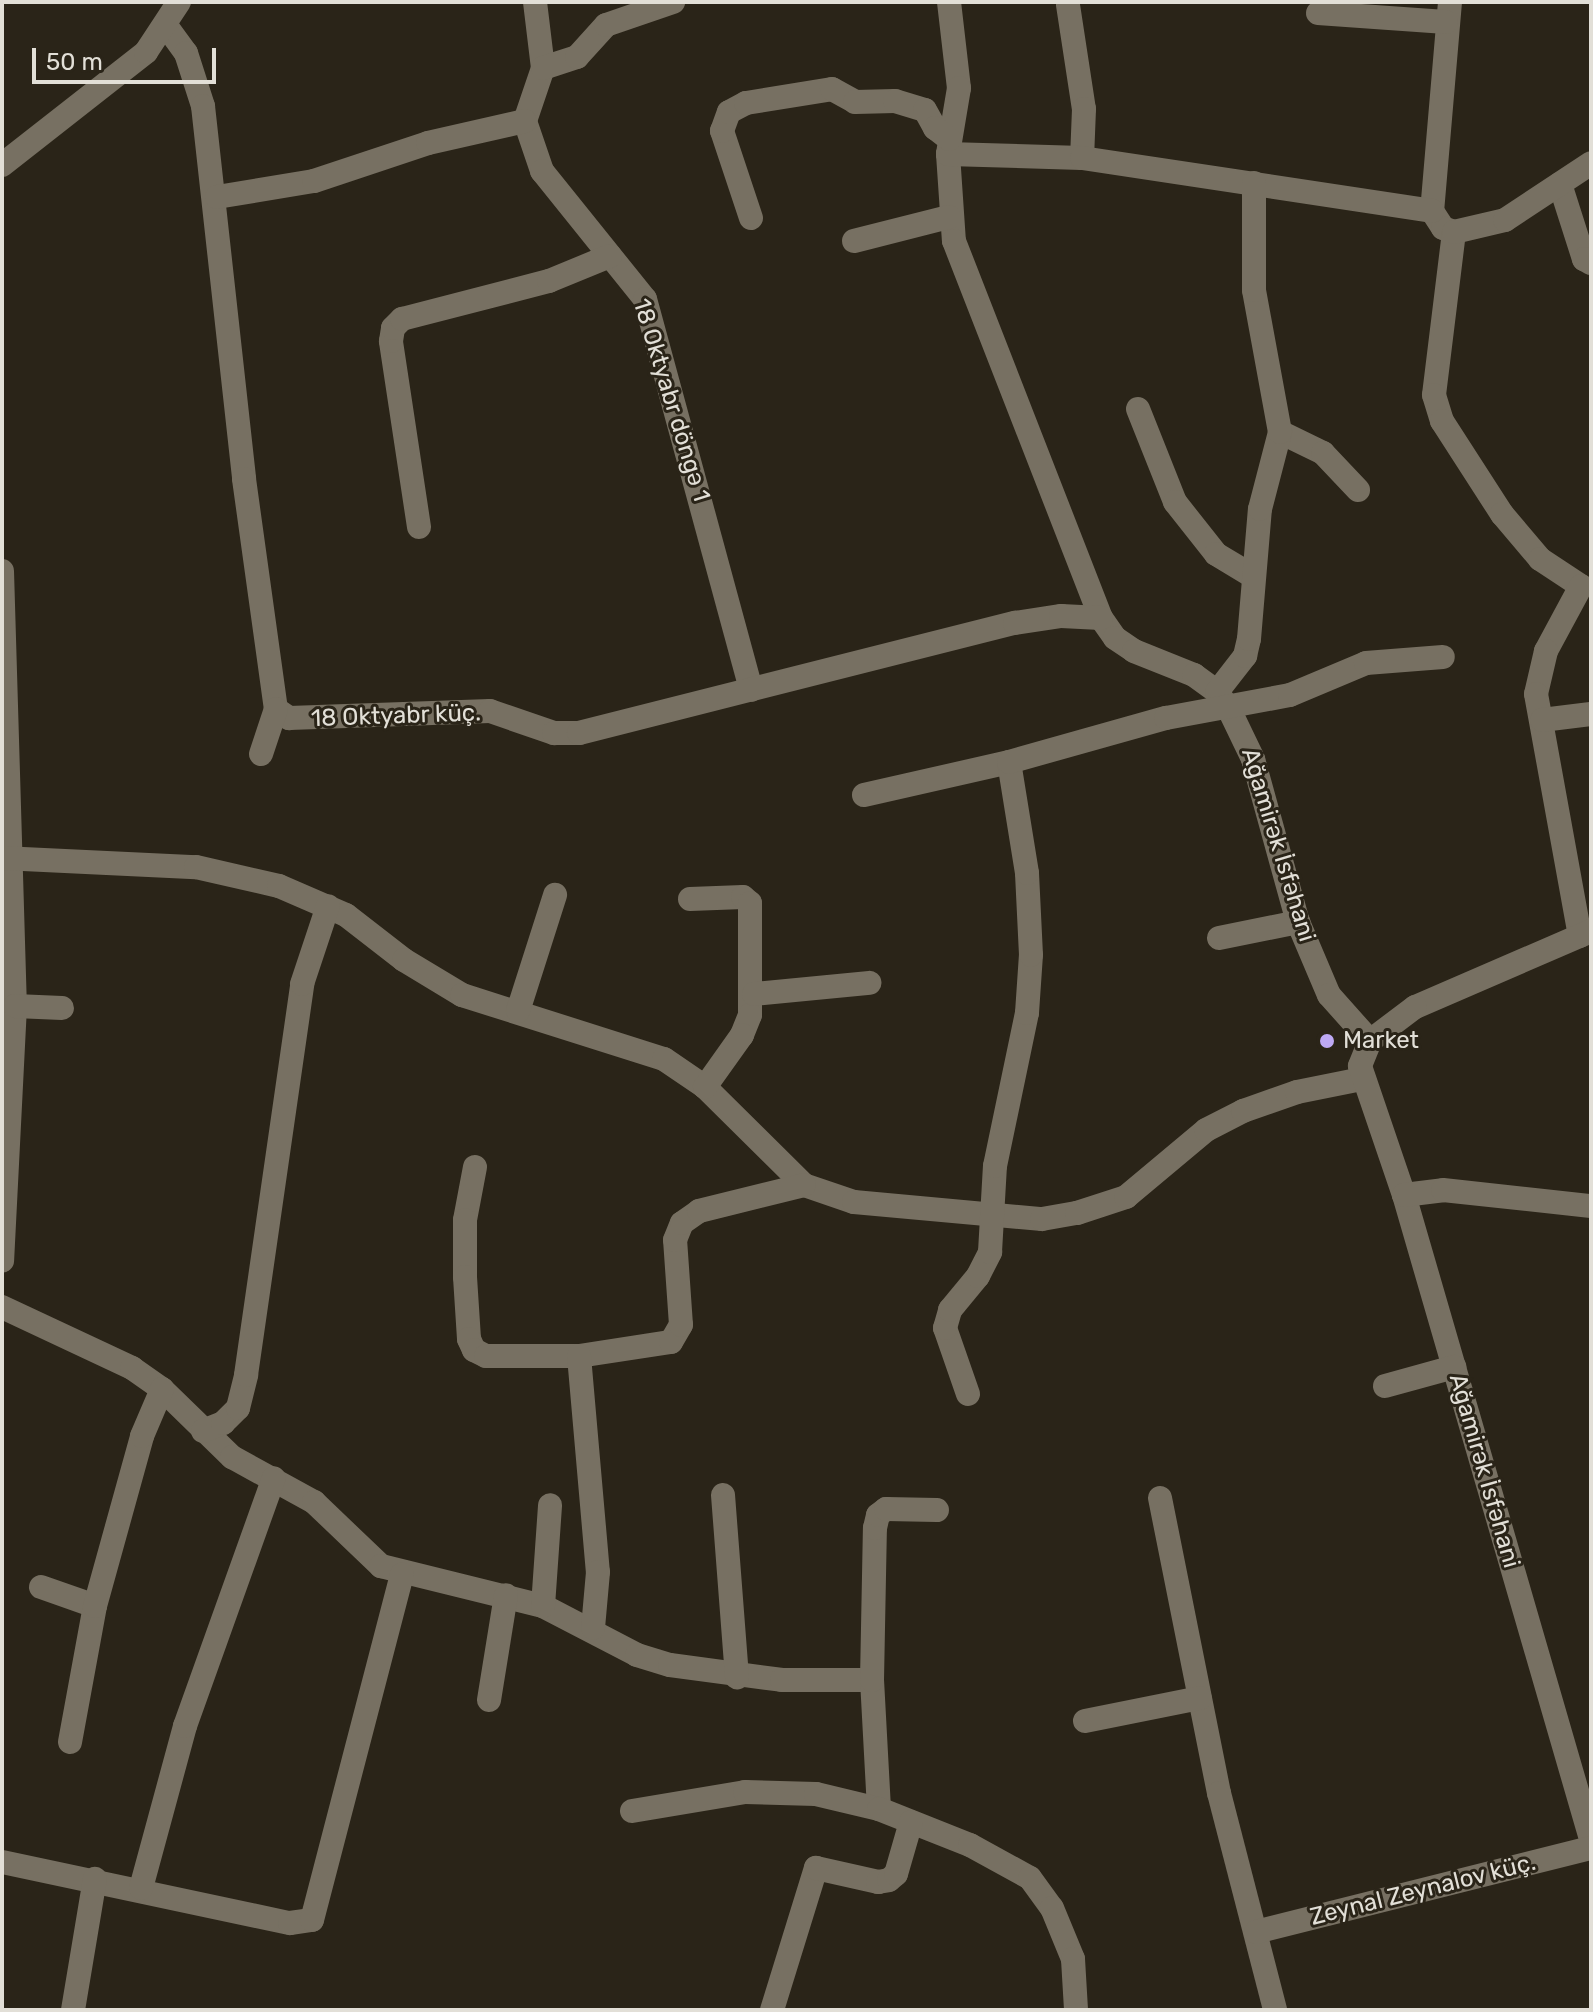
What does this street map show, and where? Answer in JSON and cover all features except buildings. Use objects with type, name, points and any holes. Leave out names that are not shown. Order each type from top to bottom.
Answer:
[{"type":"street","points":[[2,165],[128,67],[167,27],[179,2]]},
{"type":"street","points":[[217,197],[314,181],[428,143],[525,121],[543,68],[535,2]]},
{"type":"street","points":[[543,68],[577,57],[606,25],[673,2]]},
{"type":"street","points":[[949,2],[959,88],[949,146],[949,217],[968,287],[1101,618],[1115,638],[1134,651],[1194,675],[1223,700]]},
{"type":"street","points":[[1068,5],[1084,109],[1082,158]]},
{"type":"street","points":[[1318,13],[1448,12],[1432,211],[1443,228],[1454,232],[1505,220],[1591,163]]},
{"type":"street","name":"18 Oktyabr küç.","points":[[167,27],[199,82],[217,197],[244,479],[276,709],[311,721],[490,711],[554,733],[579,733],[1015,623],[1061,616],[1101,618]]},
{"type":"street","points":[[751,218],[722,131],[729,112],[746,103],[832,89],[855,102],[895,101],[925,110],[949,146],[1082,158],[1432,211]]},
{"type":"street","name":"18 Oktyabr döngə 1","points":[[525,121],[542,171],[645,299],[751,690]]},
{"type":"street","points":[[1223,700],[1245,656],[1251,575],[1266,475],[1280,432],[1254,290],[1254,183]]},
{"type":"street","points":[[1560,184],[1584,259],[1591,263]]},
{"type":"street","points":[[854,241],[949,217]]},
{"type":"street","points":[[6,858],[196,867],[279,886],[328,906],[462,995],[639,1048],[705,1087],[804,1185],[854,1202],[1042,1219],[1098,1208],[1126,1197],[1206,1130],[1243,1111],[1297,1092],[1362,1079],[1362,1054],[1370,1041],[1446,990],[1586,933],[1542,720],[1538,675],[1586,581],[1540,559],[1502,514],[1442,421],[1434,395],[1435,366],[1454,232]]},
{"type":"street","points":[[419,527],[391,341],[393,328],[402,319],[549,281],[610,256]]},
{"type":"street","points":[[1138,409],[1175,502],[1216,554],[1251,575]]},
{"type":"street","points":[[1280,432],[1323,453],[1358,490]]},
{"type":"street","points":[[2,571],[6,858],[15,1006],[2,1261]]},
{"type":"street","points":[[864,795],[1009,762],[1223,700],[1314,688],[1366,663],[1443,657]]},
{"type":"street","name":"Ağamirək İsfəhani","points":[[1223,700],[1253,759],[1298,922],[1329,995],[1370,1041]]},
{"type":"street","points":[[261,754],[276,709]]},
{"type":"street","points":[[1542,720],[1591,714]]},
{"type":"street","points":[[968,1394],[945,1328],[950,1310],[978,1276],[990,1252],[995,1166],[1027,1013],[1031,955],[1027,873],[1009,762]]},
{"type":"street","points":[[518,1011],[555,895]]},
{"type":"street","points":[[690,899],[743,897],[750,903],[754,994],[742,1035],[705,1087]]},
{"type":"street","points":[[203,1431],[223,1423],[238,1408],[246,1375],[302,984],[328,906]]},
{"type":"street","points":[[1219,938],[1298,922]]},
{"type":"street","points":[[754,994],[869,983]]},
{"type":"street","points":[[15,1006],[62,1008]]},
{"type":"street","name":"Ağamirək İsfəhani","points":[[1362,1079],[1404,1195],[1591,1839]]},
{"type":"street","points":[[475,1167],[465,1220],[465,1277],[474,1350],[486,1356],[579,1356],[671,1342],[681,1325],[675,1240],[682,1223],[699,1211],[804,1185]]},
{"type":"street","points":[[1404,1195],[1443,1190],[1591,1206]]},
{"type":"street","points":[[2,1307],[132,1368],[162,1389],[232,1457],[274,1478],[333,1517],[381,1566],[402,1575],[506,1595],[543,1606],[593,1628],[637,1655],[737,1677],[872,1680]]},
{"type":"street","points":[[579,1356],[597,1556],[593,1628]]},
{"type":"street","points":[[1385,1386],[1454,1367]]},
{"type":"street","points":[[70,1742],[95,1606],[142,1436],[162,1389]]},
{"type":"street","points":[[141,1888],[190,1713],[274,1478]]},
{"type":"street","points":[[723,1495],[737,1677]]},
{"type":"street","points":[[1160,1498],[1200,1698],[1275,2010]]},
{"type":"street","points":[[543,1606],[550,1505]]},
{"type":"street","points":[[879,1809],[872,1680],[871,1559],[878,1515],[886,1509],[937,1510]]},
{"type":"street","points":[[2,1862],[141,1888],[290,1923],[312,1920],[402,1575]]},
{"type":"street","points":[[41,1587],[95,1606]]},
{"type":"street","points":[[489,1700],[506,1595]]},
{"type":"street","points":[[1085,1721],[1200,1698]]},
{"type":"street","points":[[632,1811],[745,1792],[816,1794],[879,1809],[970,1845],[1030,1878],[1052,1908],[1073,1959],[1076,2010]]},
{"type":"street","points":[[772,2010],[816,1868],[889,1880],[896,1874],[911,1822]]},
{"type":"street","name":"Zeynal Zeynalov küç.","points":[[1256,1932],[1591,1848]]},
{"type":"street","points":[[73,2010],[95,1879]]},
{"type":"place","name":"Market","points":[[1327,1041]]}]
